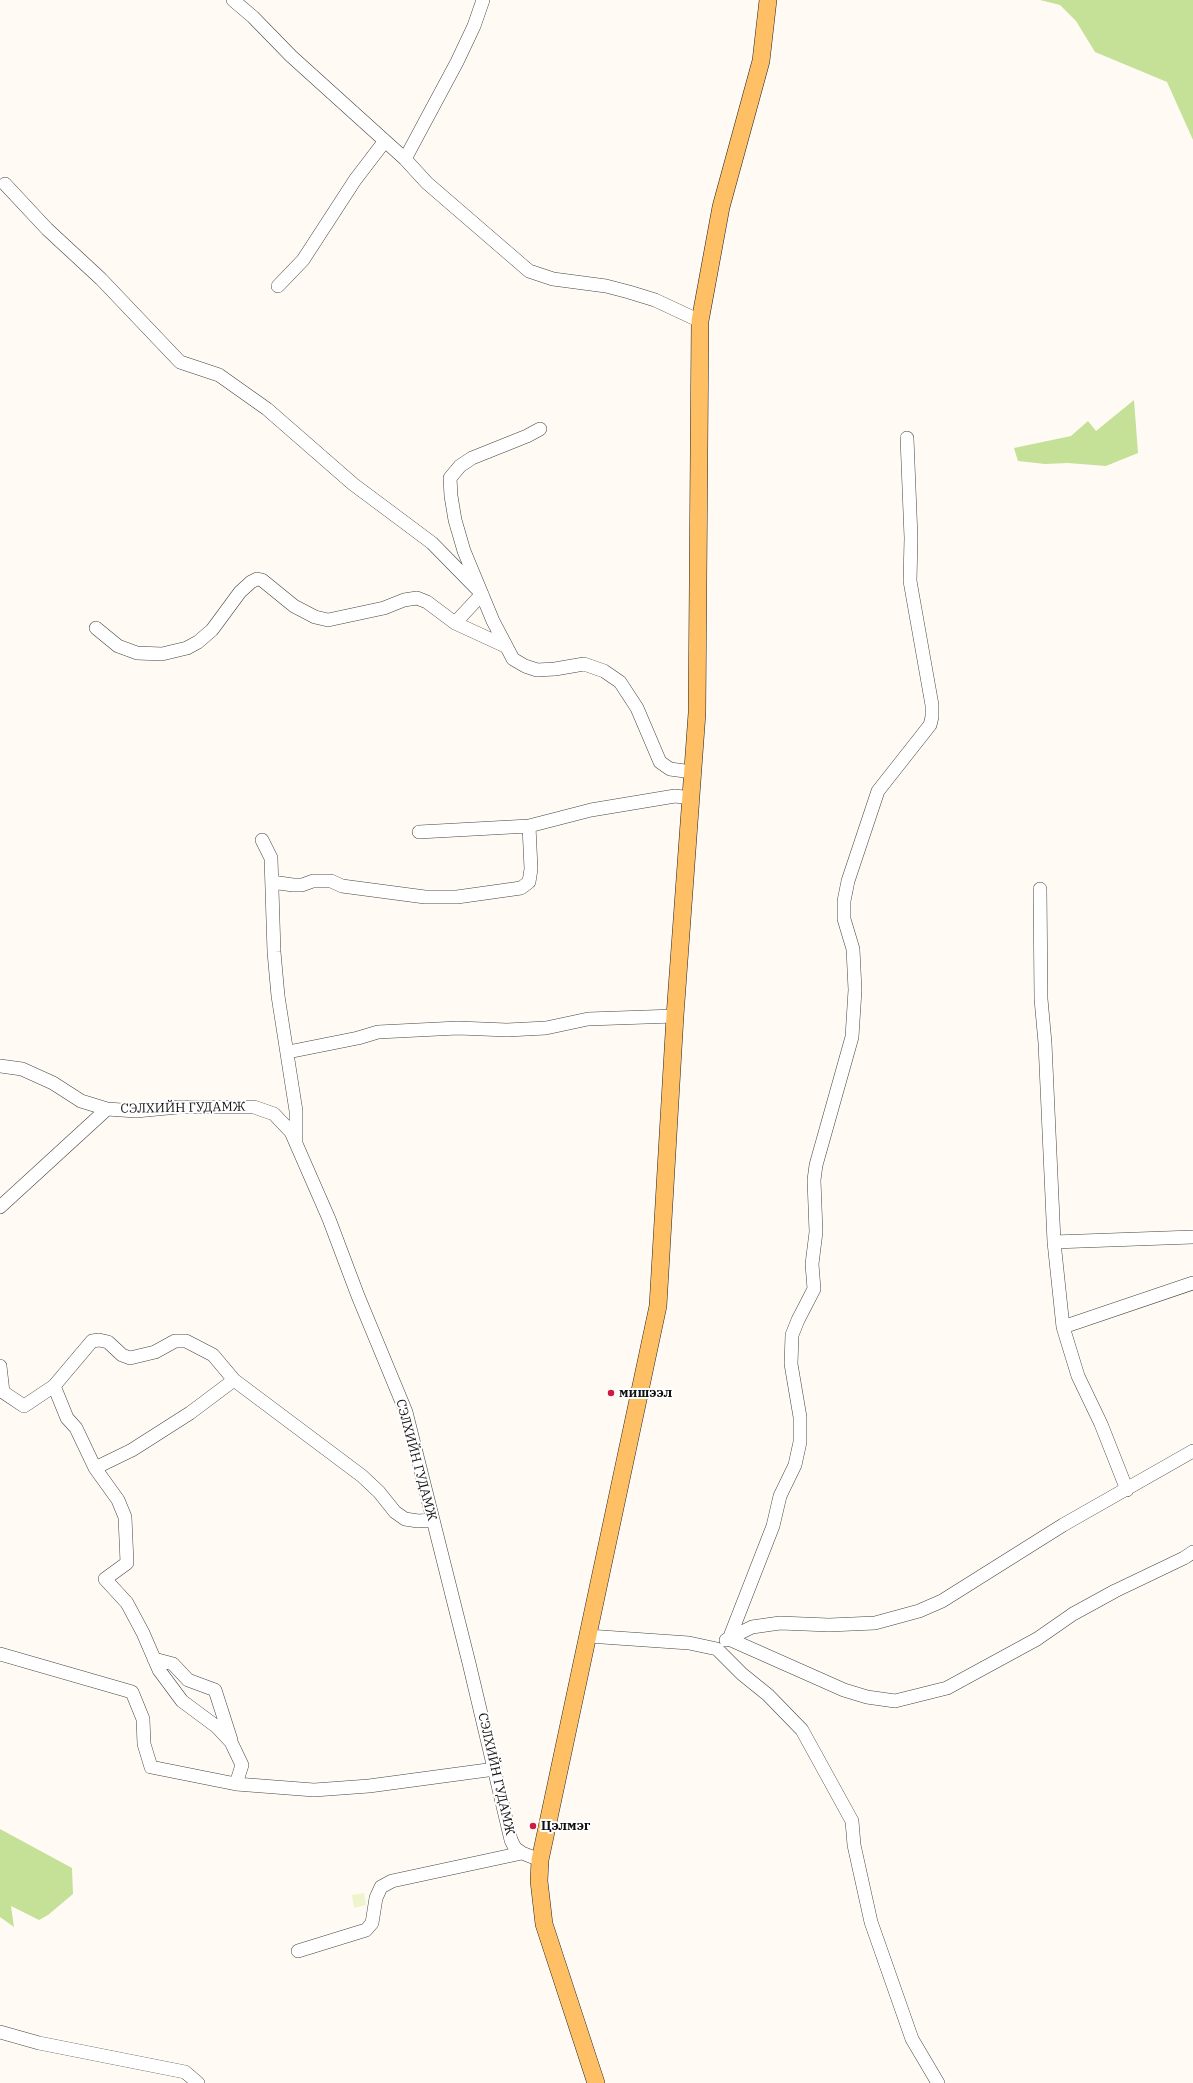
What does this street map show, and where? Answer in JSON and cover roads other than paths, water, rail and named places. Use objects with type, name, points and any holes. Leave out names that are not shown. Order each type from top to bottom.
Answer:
[{"type":"main road","points":[[596,2083],[544,1924],[540,1880],[540,1860],[658,1306],[675,1016],[697,713],[700,321],[721,207],[761,61],[768,0]]},
{"type":"street","points":[[233,0],[253,17],[291,56],[384,142],[405,159],[427,183],[529,270],[553,279],[606,286],[629,292],[655,300],[700,321]]},
{"type":"street","points":[[405,159],[457,62],[474,26],[483,0]]},
{"type":"street","points":[[278,286],[303,260],[355,180],[384,142]]},
{"type":"street","points":[[5,184],[47,229],[101,279],[180,362],[219,375],[267,410],[353,484],[432,543],[482,594]]},
{"type":"street","points":[[540,429],[527,436],[472,458],[460,466],[450,478],[455,520],[464,551],[505,646],[513,659],[525,666],[537,670],[555,670],[571,665],[584,664],[604,671],[620,682],[637,708],[660,762],[670,770],[692,772]]},
{"type":"street","points":[[729,1639],[773,1526],[780,1496],[795,1465],[800,1442],[800,1417],[791,1364],[792,1335],[814,1289],[812,1264],[816,1232],[814,1180],[816,1165],[852,1037],[856,990],[853,949],[844,919],[844,901],[848,881],[878,791],[930,725],[932,717],[932,705],[910,581],[911,538],[907,438]]},
{"type":"street","points":[[96,628],[118,646],[137,653],[162,654],[187,648],[198,642],[212,630],[240,592],[257,579],[262,580],[294,606],[315,617],[328,620],[384,608],[404,600],[417,598],[427,602],[456,623],[505,646]]},
{"type":"street","points":[[456,623],[482,594]]},
{"type":"street","points":[[419,832],[529,826],[591,810],[675,796],[691,798]]},
{"type":"street","points":[[272,882],[302,885],[313,881],[331,881],[342,886],[425,897],[457,897],[521,888],[529,882],[531,869],[529,826]]},
{"type":"street","points":[[262,840],[271,858],[274,952],[278,996],[296,1111],[296,1143]]},
{"type":"street","points":[[1040,889],[1039,961],[1045,1043],[1054,1242],[1064,1327],[1078,1376],[1101,1424],[1127,1490]]},
{"type":"street","points":[[293,1051],[358,1038],[378,1032],[458,1028],[507,1030],[546,1028],[588,1019],[675,1016]]},
{"type":"street","name":"СЭЛХИЙН ГУДАМЖ","points":[[0,1066],[22,1069],[53,1084],[81,1101],[107,1109],[136,1111],[178,1107],[254,1107],[274,1114],[291,1132],[329,1219],[358,1296],[406,1412],[495,1769],[511,1840],[515,1848],[522,1853]]},
{"type":"street","points":[[0,1206],[107,1109]]},
{"type":"street","points":[[1054,1242],[1193,1237]]},
{"type":"street","points":[[1064,1327],[1193,1283]]},
{"type":"street","points":[[0,1366],[3,1392],[24,1406],[54,1386],[92,1341],[99,1340],[108,1342],[122,1355],[130,1358],[155,1352],[175,1341],[186,1341],[213,1355],[234,1380],[362,1476],[379,1492],[395,1512],[405,1519],[418,1521],[432,1520]]},
{"type":"street","points":[[95,1468],[132,1450],[184,1417],[234,1380]]},
{"type":"street","points":[[54,1386],[67,1418],[76,1428],[95,1468],[118,1500],[125,1518],[127,1563],[105,1578],[127,1603],[143,1633],[159,1670],[182,1701],[217,1727],[231,1742]]},
{"type":"street","points":[[588,1636],[714,1644],[729,1639],[752,1627],[780,1623],[829,1625],[875,1623],[919,1611],[942,1600],[1064,1525],[1193,1451]]},
{"type":"street","points":[[729,1639],[844,1690],[867,1697],[895,1701],[948,1688],[1037,1639],[1079,1611],[1193,1552]]},
{"type":"street","points":[[689,1643],[717,1649],[742,1674],[768,1695],[802,1730],[852,1821],[854,1845],[871,1922],[912,2039],[938,2083]]},
{"type":"street","points":[[0,1654],[132,1692],[143,1719],[144,1744],[151,1767],[236,1784],[314,1790],[368,1786],[495,1769]]},
{"type":"street","points":[[154,1659],[173,1664],[188,1680],[215,1690],[231,1742],[242,1765],[236,1784]]},
{"type":"street","points":[[298,1951],[366,1930],[372,1923],[376,1898],[381,1887],[392,1880],[522,1853],[540,1860]]},
{"type":"street","points":[[0,2032],[39,2043],[185,2072],[198,2083]]},
{"type":"place","name":"мишээл","points":[[611,1393]]},
{"type":"place","name":"Цэлмэг","points":[[533,1826]]}]
